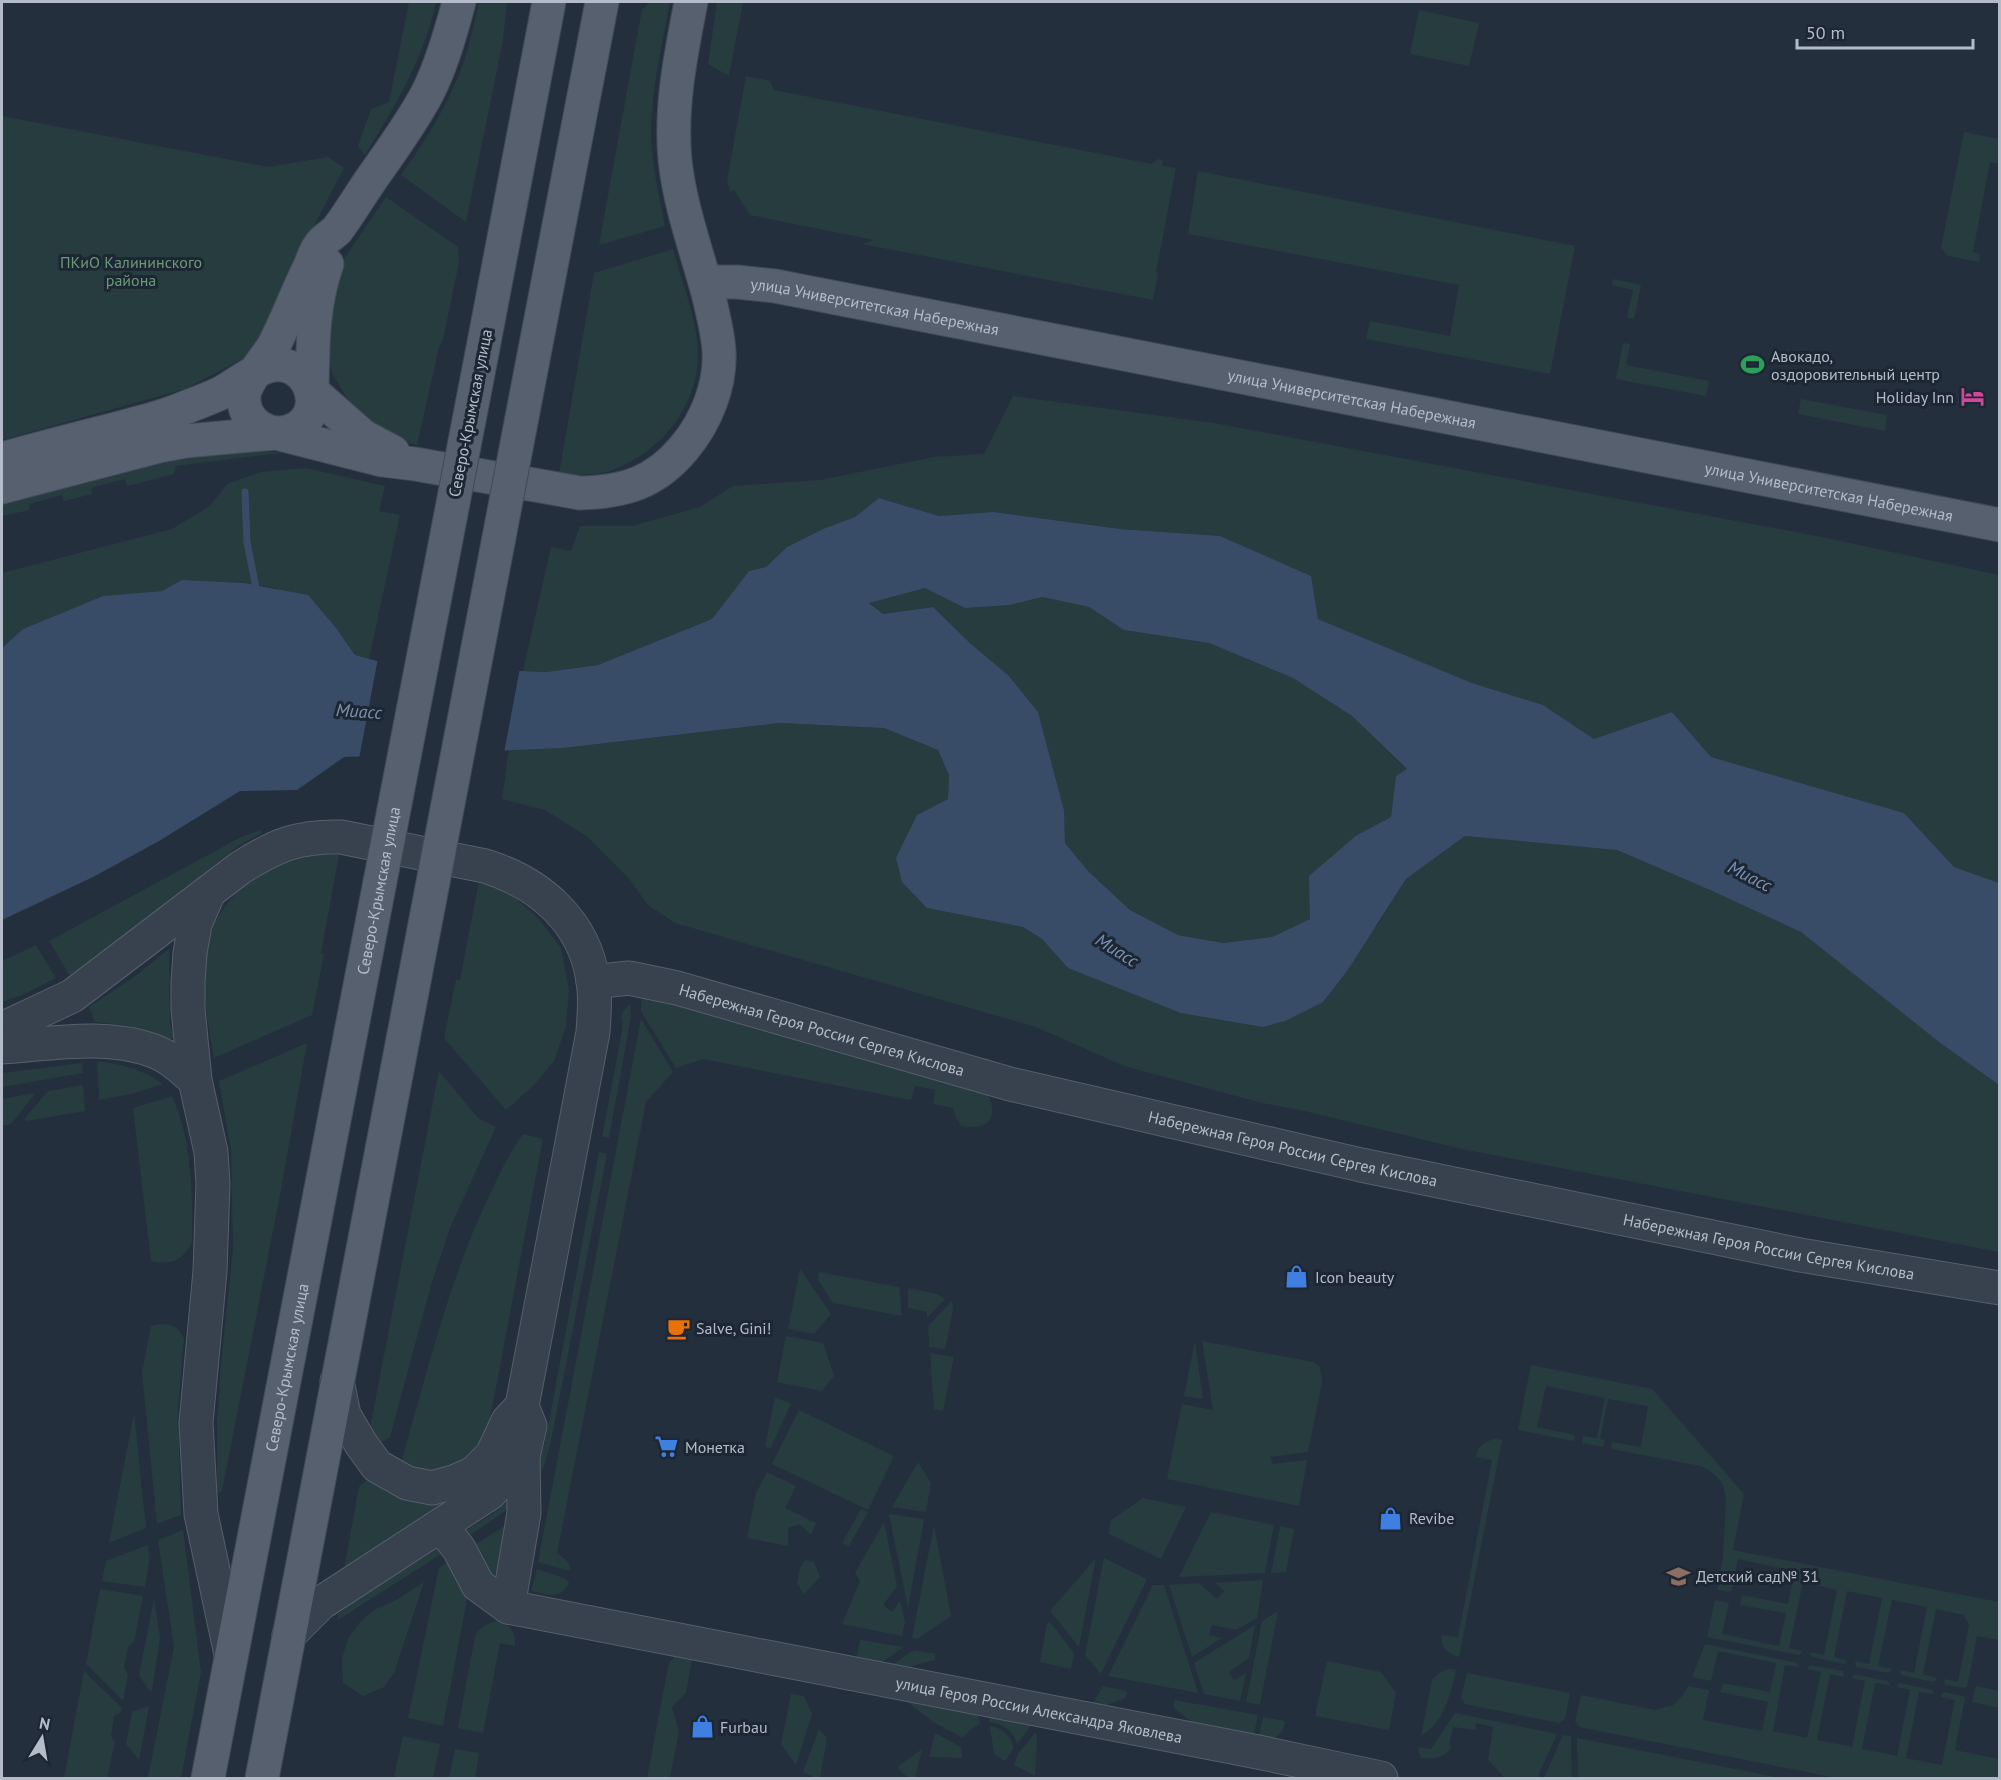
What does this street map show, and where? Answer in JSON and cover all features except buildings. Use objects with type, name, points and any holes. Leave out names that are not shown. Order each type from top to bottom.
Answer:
[{"type":"main road","points":[[459,2],[447,44],[427,93],[409,124],[336,231],[320,245],[274,345],[248,383],[244,395],[245,409],[252,421],[262,429],[382,460],[580,493],[605,493],[631,487],[658,472],[680,453],[696,432],[709,406],[717,381],[718,336],[679,187],[673,135],[675,98],[691,2]]},
{"type":"main road","name":"Северо-Крымская улица","points":[[208,1779],[549,2]]},
{"type":"main road","points":[[262,1779],[602,2]]},
{"type":"main road","points":[[2,487],[159,446],[186,441],[286,432],[296,428],[310,412],[313,402],[316,303],[332,253],[336,231]]},
{"type":"main road","name":"улица Университетская Набережная","points":[[705,282],[737,282],[775,286],[2000,525]]},
{"type":"main road","points":[[2,459],[171,413],[220,393],[267,366],[278,365],[290,366],[300,372],[308,381],[312,392],[363,436],[415,464]]},
{"type":"street","points":[[2,1029],[72,996],[240,868],[268,851],[318,836],[341,837],[486,866],[523,880],[553,904],[572,927],[587,956],[593,982],[593,1032],[522,1406],[508,1421],[492,1455],[474,1473],[432,1488],[407,1483],[377,1466],[344,1415],[337,1381]]},
{"type":"street","points":[[209,892],[195,924],[190,953],[188,1009],[195,1080],[211,1152],[213,1184],[210,1271],[196,1423],[201,1514],[231,1654]]},
{"type":"street","name":"Набережная Героя России Сергея Кислова","points":[[593,982],[629,978],[677,988],[1010,1084],[1361,1165],[1800,1255],[2000,1288]]},
{"type":"street","points":[[2,1047],[88,1041],[119,1042],[154,1051],[177,1064],[195,1080]]},
{"type":"street","points":[[441,1526],[459,1549],[478,1585],[508,1607],[524,1513],[523,1456],[530,1426],[522,1406]]},
{"type":"street","points":[[289,1635],[321,1603],[490,1493],[523,1456]]},
{"type":"street","name":"улица Героя России Александра Яковлева","points":[[508,1607],[1375,1777]]},
{"type":"green space","points":[[409,2],[436,2],[416,63],[365,155],[358,146],[371,109],[389,102]]},
{"type":"green space","points":[[479,2],[507,2],[503,40],[466,222],[401,175],[430,131],[455,85],[467,52]]},
{"type":"green space","points":[[651,2],[670,2],[655,82],[651,130],[654,166],[665,226],[599,245],[642,9]]},
{"type":"green space","points":[[717,2],[743,2],[729,76],[708,64]]},
{"type":"green space","points":[[1419,10],[1479,23],[1469,66],[1410,54]]},
{"type":"green space","points":[[746,76],[770,81],[774,90],[1152,164],[1158,159],[1163,160],[1162,166],[1176,168],[1156,272],[1158,273],[1153,300],[862,244],[874,240],[750,215],[734,190],[730,192],[727,181]]},
{"type":"green space","name":"ПКиО Калининского района","points":[[2,116],[268,167],[328,157],[344,168],[294,264],[274,312],[248,356],[185,389],[2,440]]},
{"type":"green space","points":[[1964,132],[1999,139],[1999,164],[1990,162],[1973,252],[1980,254],[1979,262],[1948,256],[1941,248]]},
{"type":"green space","points":[[1198,171],[1575,246],[1550,374],[1366,339],[1370,321],[1450,336],[1459,285],[1188,234]]},
{"type":"green space","points":[[386,197],[458,247],[459,262],[443,340],[439,347],[417,445],[381,431],[349,402],[332,373],[325,347],[339,266]]},
{"type":"green space","points":[[673,249],[692,315],[698,355],[691,392],[683,409],[661,439],[630,462],[600,473],[559,474],[594,273]]},
{"type":"green space","points":[[1613,279],[1641,285],[1634,319],[1627,318],[1633,290],[1612,285]]},
{"type":"green space","points":[[1623,343],[1630,344],[1626,365],[1709,381],[1706,396],[1616,379]]},
{"type":"green space","points":[[1013,396],[1214,423],[1822,537],[1999,575],[1999,883],[1954,867],[1904,813],[1711,757],[1672,712],[1594,739],[1543,705],[1472,683],[1318,619],[1310,576],[1220,536],[1120,529],[993,512],[939,516],[879,498],[855,517],[823,529],[787,547],[766,567],[749,571],[712,619],[598,665],[546,672],[523,671],[551,547],[571,551],[580,526],[633,526],[700,507],[733,486],[820,480],[934,457],[984,454]]},
{"type":"green space","points":[[1801,399],[1887,415],[1885,431],[1798,414]]},
{"type":"green space","points":[[253,452],[288,452],[176,466],[174,474],[127,486],[125,479],[91,488],[92,494],[64,501],[62,495],[29,504],[30,510],[2,516],[2,499],[148,462]]},
{"type":"green space","points":[[306,468],[385,486],[379,511],[400,515],[369,659],[355,655],[336,628],[276,588],[244,583],[182,580],[162,591],[103,596],[23,629],[2,648],[2,573],[172,529],[210,506],[227,484],[261,472]]},
{"type":"green space","points":[[925,588],[965,608],[1010,605],[1042,597],[1089,607],[1124,630],[1209,643],[1293,678],[1352,716],[1407,770],[1396,777],[1391,817],[1357,835],[1310,919],[1272,937],[1223,943],[1178,935],[1130,910],[1088,871],[1065,843],[1064,810],[1038,712],[1009,676],[933,607],[882,614],[869,602]]},
{"type":"green space","points":[[779,723],[884,728],[938,750],[949,775],[948,799],[917,815],[927,908],[1023,927],[1042,939],[1068,968],[1376,927],[1406,879],[1465,836],[1617,850],[1710,890],[1801,932],[1939,1042],[1999,1085],[1999,1252],[1462,1149],[1262,1103],[1124,1066],[1036,1027],[675,923],[648,905],[630,880],[588,837],[545,810],[502,799],[509,749],[563,748]]},
{"type":"green space","points":[[261,830],[262,833],[238,846],[113,946],[70,976],[49,941],[243,836]]},
{"type":"green space","points":[[315,855],[339,855],[312,1015],[214,1058],[203,977],[204,952],[213,926],[238,891],[259,874],[279,865]]},
{"type":"green space","points":[[479,881],[498,887],[538,918],[561,948],[569,990],[566,1026],[554,1061],[533,1086],[506,1110],[444,1038],[456,980],[460,980]]},
{"type":"green space","points":[[36,945],[56,978],[2,1002],[2,961]]},
{"type":"green space","points":[[169,949],[170,1024],[174,1039],[130,1026],[95,1022],[89,1007],[134,977]]},
{"type":"green space","points":[[657,996],[987,1094],[991,1103],[992,1116],[984,1125],[978,1127],[961,1126],[953,1108],[933,1104],[935,1090],[915,1086],[911,1100],[703,1059],[676,1068],[641,1011],[641,998]]},
{"type":"green space","points":[[630,1003],[631,1017],[609,1138],[602,1137],[622,1031],[622,1013]]},
{"type":"green space","points":[[641,1019],[673,1072],[646,1102],[557,1553],[568,1562],[571,1570],[566,1570],[538,1562]]},
{"type":"green space","points":[[307,1043],[280,1195],[222,1491],[217,1494],[217,1424],[233,1249],[231,1151],[219,1081]]},
{"type":"green space","points":[[97,1061],[132,1068],[163,1084],[131,1094],[99,1100]]},
{"type":"green space","points":[[82,1063],[83,1073],[2,1087],[2,1073]]},
{"type":"green space","points":[[439,1071],[478,1118],[496,1127],[450,1228],[431,1285],[390,1437],[379,1444],[370,1428]]},
{"type":"green space","points":[[83,1085],[85,1111],[26,1121],[25,1118],[48,1091]]},
{"type":"green space","points":[[34,1093],[11,1124],[2,1126],[2,1099]]},
{"type":"green space","points":[[172,1096],[184,1131],[190,1167],[192,1241],[181,1257],[164,1263],[151,1261],[133,1108]]},
{"type":"green space","points":[[523,1134],[543,1139],[489,1424],[475,1454],[445,1472],[415,1469],[401,1463],[451,1293],[475,1226],[509,1156]]},
{"type":"green space","points":[[599,1152],[607,1154],[550,1446],[543,1469],[531,1487],[546,1438]]},
{"type":"green space","points":[[800,1269],[831,1314],[814,1334],[788,1329]]},
{"type":"green space","points":[[819,1272],[899,1287],[902,1316],[833,1303],[818,1280]]},
{"type":"green space","points":[[908,1288],[937,1294],[945,1299],[927,1318],[927,1312],[908,1308]]},
{"type":"green space","points":[[952,1301],[953,1309],[945,1349],[929,1347],[928,1326]]},
{"type":"green space","points":[[160,1324],[175,1327],[184,1339],[178,1407],[181,1515],[157,1524],[142,1373],[151,1326]]},
{"type":"green space","points":[[786,1336],[823,1343],[834,1376],[822,1391],[777,1382]]},
{"type":"green space","points":[[1195,1341],[1203,1399],[1184,1396]]},
{"type":"green space","points":[[1202,1341],[1313,1362],[1320,1367],[1322,1382],[1308,1452],[1270,1457],[1273,1464],[1307,1460],[1299,1506],[1167,1479],[1182,1404],[1213,1410]]},
{"type":"green space","points":[[930,1353],[954,1357],[943,1411],[934,1409]]},
{"type":"green space","points":[[1531,1365],[1652,1389],[1744,1494],[1733,1550],[1999,1602],[1999,1640],[1977,1636],[1967,1687],[1945,1685],[1944,1679],[1958,1682],[1969,1625],[1964,1615],[1936,1609],[1923,1674],[1937,1678],[1936,1680],[1933,1682],[1901,1675],[1900,1670],[1914,1673],[1927,1607],[1892,1600],[1878,1666],[1892,1669],[1889,1673],[1856,1667],[1855,1661],[1869,1664],[1882,1598],[1847,1591],[1834,1657],[1847,1660],[1845,1664],[1812,1657],[1810,1652],[1824,1655],[1837,1590],[1803,1582],[1789,1648],[1802,1651],[1799,1655],[1707,1637],[1715,1600],[1729,1603],[1722,1634],[1779,1646],[1786,1613],[1740,1605],[1742,1595],[1788,1604],[1794,1571],[1738,1559],[1731,1592],[1717,1590],[1723,1557],[1726,1498],[1718,1478],[1701,1466],[1611,1449],[1612,1442],[1641,1447],[1648,1406],[1608,1399],[1600,1439],[1605,1440],[1603,1447],[1582,1443],[1583,1436],[1597,1438],[1605,1398],[1546,1386],[1537,1427],[1575,1435],[1574,1441],[1518,1430]]},
{"type":"green space","points":[[775,1397],[791,1404],[770,1449],[765,1446]]},
{"type":"green space","points":[[799,1410],[894,1456],[868,1510],[772,1464]]},
{"type":"green space","points":[[134,1413],[146,1528],[109,1543]]},
{"type":"green space","points":[[1496,1439],[1502,1440],[1459,1657],[1445,1649],[1441,1639],[1442,1635],[1458,1637],[1492,1460],[1476,1457],[1483,1444]]},
{"type":"green space","points":[[918,1462],[931,1483],[926,1512],[892,1507]]},
{"type":"green space","points":[[767,1472],[796,1486],[785,1508],[816,1523],[811,1535],[799,1524],[788,1528],[788,1546],[747,1538],[756,1493]]},
{"type":"green space","points":[[368,1479],[389,1493],[407,1501],[452,1503],[344,1569],[359,1487]]},
{"type":"green space","points":[[1143,1498],[1186,1507],[1161,1559],[1109,1534],[1111,1520]]},
{"type":"green space","points":[[511,1499],[517,1503],[466,1538],[460,1534],[497,1511]]},
{"type":"green space","points":[[861,1509],[868,1512],[849,1546],[842,1543]]},
{"type":"green space","points":[[1211,1512],[1274,1525],[1265,1573],[1179,1577]]},
{"type":"green space","points":[[889,1514],[924,1519],[908,1608]]},
{"type":"green space","points":[[515,1520],[498,1575],[491,1574],[471,1547]]},
{"type":"green space","points":[[884,1522],[897,1586],[883,1605],[892,1612],[900,1601],[905,1622],[902,1636],[842,1624],[860,1581],[855,1573]]},
{"type":"green space","points":[[934,1525],[951,1616],[917,1639],[912,1638]]},
{"type":"green space","points":[[1280,1526],[1294,1529],[1286,1572],[1271,1573]]},
{"type":"green space","points":[[183,1530],[201,1672],[181,1778],[148,1778],[174,1647],[158,1540]]},
{"type":"green space","points":[[148,1545],[149,1562],[145,1587],[102,1581],[106,1561]]},
{"type":"green space","points":[[440,1547],[449,1549],[338,1620],[338,1614],[353,1602]]},
{"type":"green space","points":[[455,1557],[469,1589],[443,1726],[408,1718],[439,1568]]},
{"type":"green space","points":[[1096,1558],[1079,1647],[1050,1611]]},
{"type":"green space","points":[[1104,1558],[1147,1579],[1101,1674],[1085,1655]]},
{"type":"green space","points":[[805,1560],[814,1562],[820,1577],[804,1594],[797,1583],[800,1568]]},
{"type":"green space","points":[[537,1569],[564,1578],[569,1582],[563,1592],[553,1595],[531,1591]]},
{"type":"green space","points":[[1263,1580],[1257,1618],[1236,1630],[1212,1625],[1209,1635],[1222,1638],[1192,1657],[1169,1585],[1199,1583],[1217,1599],[1224,1591],[1215,1583]]},
{"type":"green space","points":[[424,1582],[394,1673],[384,1687],[363,1696],[343,1683],[342,1658],[348,1639],[360,1622],[374,1610],[398,1599]]},
{"type":"green space","points":[[1153,1585],[1164,1585],[1198,1693],[1108,1676]]},
{"type":"green space","points":[[100,1589],[143,1596],[134,1642],[128,1647],[124,1667],[128,1674],[123,1701],[86,1664]]},
{"type":"green space","points":[[154,1599],[160,1638],[152,1691],[139,1675]]},
{"type":"green space","points":[[1278,1611],[1260,1705],[1246,1702],[1262,1621]]},
{"type":"green space","points":[[498,1621],[512,1630],[515,1646],[500,1643],[483,1733],[458,1728],[475,1636],[485,1626]]},
{"type":"green space","points":[[1050,1622],[1074,1653],[1071,1669],[1040,1662],[1047,1624]]},
{"type":"green space","points":[[1255,1625],[1249,1658],[1229,1672],[1234,1680],[1246,1673],[1240,1701],[1204,1694],[1194,1663]]},
{"type":"green space","points":[[860,1640],[904,1647],[870,1670],[854,1668]]},
{"type":"green space","points":[[1705,1644],[1798,1663],[1799,1667],[1785,1665],[1773,1731],[1807,1738],[1821,1672],[1807,1669],[1810,1665],[1843,1671],[1844,1677],[1830,1674],[1817,1740],[1852,1747],[1865,1681],[1851,1678],[1855,1674],[1889,1683],[1889,1685],[1875,1683],[1862,1749],[1897,1756],[1910,1690],[1896,1687],[1900,1683],[1932,1690],[1934,1694],[1919,1692],[1906,1758],[1942,1765],[1955,1700],[1941,1697],[1944,1692],[1963,1696],[1965,1698],[1955,1750],[1999,1759],[1999,1778],[1837,1778],[1579,1727],[1575,1721],[1581,1695],[1655,1710],[1673,1705],[1688,1686],[1709,1690],[1703,1720],[1762,1731],[1768,1702],[1720,1692],[1723,1683],[1770,1692],[1776,1663],[1718,1651],[1711,1681],[1692,1677]]},
{"type":"green space","points":[[914,1650],[935,1654],[935,1660],[885,1673],[881,1672]]},
{"type":"green space","points":[[676,1656],[692,1659],[686,1693],[672,1707],[679,1731],[670,1778],[647,1778],[668,1667]]},
{"type":"green space","points":[[1327,1661],[1381,1672],[1396,1693],[1389,1730],[1315,1716]]},
{"type":"green space","points":[[1449,1669],[1456,1670],[1445,1707],[1435,1723],[1421,1736],[1432,1680],[1440,1672]]},
{"type":"green space","points":[[84,1671],[122,1708],[121,1712],[114,1716],[111,1736],[115,1742],[107,1778],[64,1778]]},
{"type":"green space","points":[[1467,1673],[1570,1693],[1565,1719],[1559,1723],[1465,1704],[1461,1698]]},
{"type":"green space","points":[[1103,1686],[1127,1691],[1125,1698],[1088,1712]]},
{"type":"green space","points":[[1976,1686],[1999,1691],[1999,1708],[1972,1702]]},
{"type":"green space","points":[[791,1694],[804,1696],[812,1714],[796,1765],[781,1744]]},
{"type":"green space","points":[[901,1697],[978,1713],[980,1724],[963,1738],[933,1722]]},
{"type":"green space","points":[[1174,1700],[1258,1715],[1252,1743],[1208,1735],[1174,1708]]},
{"type":"green space","points":[[149,1706],[139,1760],[126,1744],[132,1712]]},
{"type":"green space","points":[[1455,1713],[1557,1734],[1537,1778],[1504,1777],[1488,1760],[1493,1727],[1476,1723],[1475,1730],[1453,1727],[1449,1745],[1452,1746],[1443,1755],[1435,1758],[1421,1758],[1419,1747],[1431,1749]]},
{"type":"green space","points":[[989,1715],[1032,1724],[1017,1744],[1007,1729],[989,1722]]},
{"type":"green space","points":[[1263,1717],[1285,1721],[1284,1727],[1276,1737],[1257,1744]]},
{"type":"green space","points":[[990,1726],[1002,1730],[1012,1743],[1014,1748],[1005,1761],[994,1754]]},
{"type":"green space","points":[[819,1729],[827,1738],[820,1778],[817,1778],[803,1772]]},
{"type":"green space","points":[[935,1733],[961,1747],[962,1758],[929,1757]]},
{"type":"green space","points":[[1035,1733],[1037,1734],[1035,1776],[1014,1765],[1018,1754]]},
{"type":"green space","points":[[1563,1735],[1571,1736],[1572,1778],[1544,1778]]},
{"type":"green space","points":[[403,1736],[440,1744],[433,1778],[394,1777]]},
{"type":"green space","points":[[1577,1738],[1781,1778],[1578,1778]]},
{"type":"green space","points":[[455,1749],[479,1753],[475,1778],[449,1778]]},
{"type":"green space","points":[[922,1749],[915,1778],[908,1778],[897,1767]]},
{"type":"water","name":"Миасс","points":[[879,498],[939,516],[993,512],[1120,529],[1220,536],[1311,576],[1318,619],[1472,683],[1543,705],[1594,739],[1672,712],[1711,757],[1904,813],[1954,867],[1999,883],[1999,1085],[1939,1042],[1801,932],[1617,850],[1465,836],[1406,879],[1347,971],[1323,1002],[1285,1021],[1263,1027],[1181,1013],[1068,968],[1042,939],[1023,927],[927,908],[902,882],[896,858],[917,815],[948,799],[949,775],[938,750],[884,728],[779,723],[563,748],[344,757],[297,790],[240,791],[159,841],[93,877],[2,920],[2,648],[23,629],[103,596],[162,591],[182,580],[244,583],[308,595],[355,655],[395,666],[546,672],[598,665],[712,619],[749,571],[766,567],[787,547],[823,529],[855,517]],"holes":[[[925,588],[965,608],[1010,605],[1042,597],[1089,607],[1124,630],[1209,643],[1293,678],[1352,716],[1407,769],[1396,776],[1391,817],[1357,835],[1309,876],[1310,919],[1272,937],[1223,943],[1178,935],[1130,910],[1088,871],[1065,843],[1064,810],[1038,712],[1009,676],[933,607],[883,614],[869,603]]]},
{"type":"pier","points":[[378,658],[395,663],[520,668],[504,753],[359,759]]},
{"type":"waterway","points":[[245,492],[247,542],[257,593]]},
{"type":"place","name":"Авокадо, оздоровительный центр","points":[[1753,365]]},
{"type":"place","name":"Holiday Inn","points":[[1972,397]]},
{"type":"place","name":"Icon beauty","points":[[1297,1277]]},
{"type":"place","name":"Salve, Gini!","points":[[678,1328]]},
{"type":"place","name":"Монетка","points":[[667,1447]]},
{"type":"place","name":"Revibe","points":[[1391,1518]]},
{"type":"place","name":"Детский сад№ 31","points":[[1678,1576]]},
{"type":"place","name":"Furbau","points":[[702,1727]]}]
